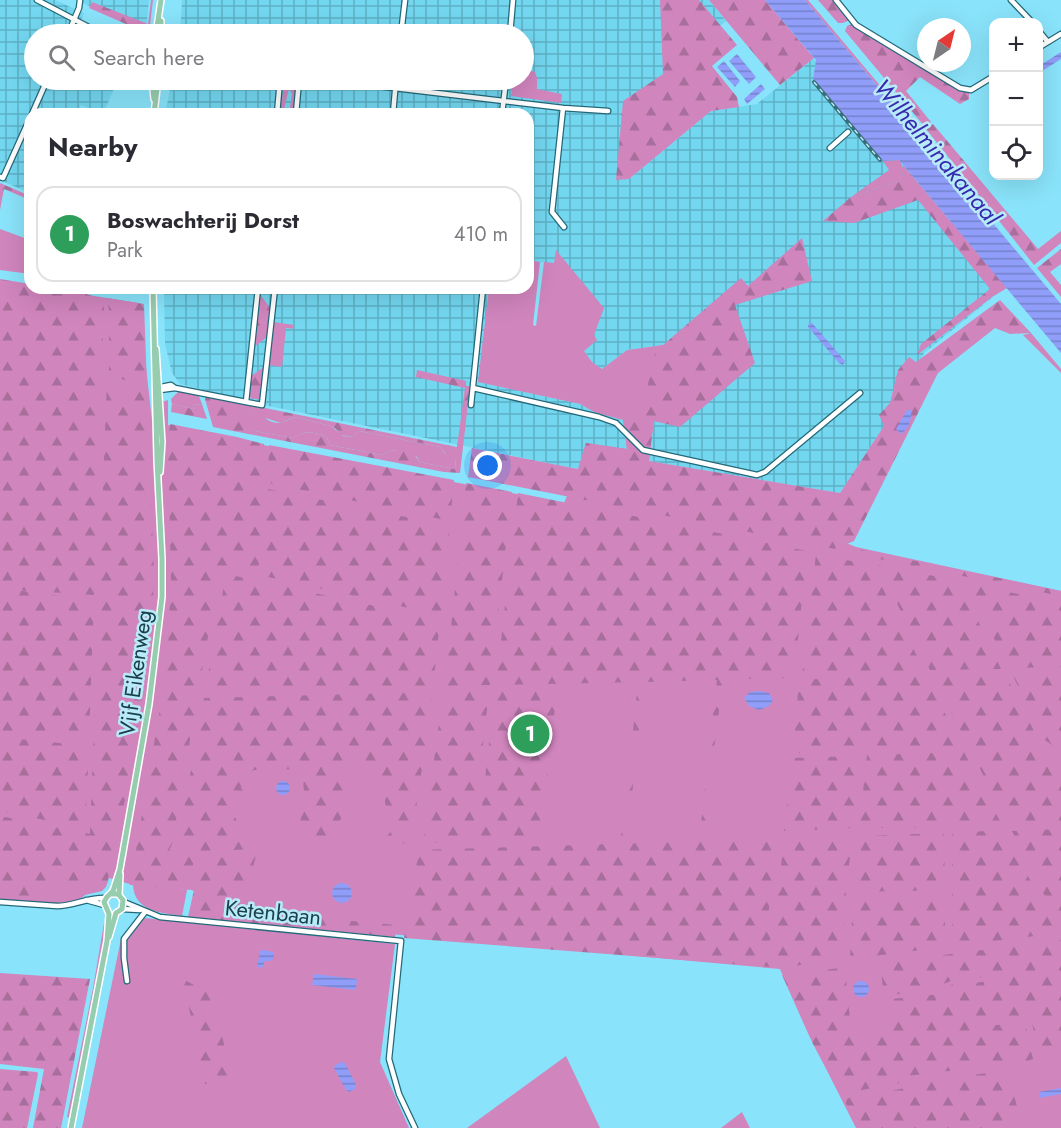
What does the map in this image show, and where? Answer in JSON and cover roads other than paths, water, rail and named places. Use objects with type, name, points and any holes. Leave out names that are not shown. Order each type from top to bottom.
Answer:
[{"type":"main road","points":[[158,24],[161,0]]},
{"type":"main road","points":[[160,11],[160,24]]},
{"type":"main road","points":[[153,90],[155,105]]},
{"type":"main road","points":[[155,108],[157,90]]},
{"type":"main road","name":"Vijf Eikenweg","points":[[119,895],[120,869],[149,704],[160,625],[162,559],[153,294]]},
{"type":"main road","name":"Vijf Eikenweg","points":[[111,894],[120,869]]},
{"type":"main road","points":[[71,1128],[107,941],[116,913],[123,906],[119,895],[111,894],[105,901],[108,911],[107,941]]},
{"type":"main road","points":[[108,911],[116,913]]},
{"type":"street","points":[[38,0],[83,24]]},
{"type":"street","points":[[73,24],[80,0]]},
{"type":"street","points":[[402,24],[405,0]]},
{"type":"street","points":[[511,24],[513,0]]},
{"type":"street","points":[[836,0],[856,25],[960,88],[971,90],[989,79]]},
{"type":"street","points":[[1011,0],[1028,18]]},
{"type":"street","points":[[1043,45],[1061,34]]},
{"type":"street","points":[[1043,36],[1048,42]]},
{"type":"street","points":[[35,108],[43,90]]},
{"type":"street","points":[[278,108],[279,90]]},
{"type":"street","points":[[297,108],[298,90]]},
{"type":"street","points":[[393,108],[395,90]]},
{"type":"street","points":[[422,90],[563,108],[608,111]]},
{"type":"street","points":[[503,108],[505,90]]},
{"type":"street","points":[[563,108],[552,212],[564,227]]},
{"type":"street","points":[[0,177],[3,178],[24,132]]},
{"type":"street","points":[[830,148],[848,132]]},
{"type":"street","points":[[246,402],[257,294]]},
{"type":"street","points":[[158,388],[175,388],[262,405],[274,294]]},
{"type":"street","points":[[471,405],[482,294]]},
{"type":"street","points":[[474,388],[616,423],[643,450],[757,475],[765,472],[860,393]]},
{"type":"street","points":[[0,902],[57,906],[94,898],[105,901]]},
{"type":"street","name":"Ketenbaan","points":[[123,906],[160,917],[401,941],[389,1059],[390,1070],[399,1094],[415,1128]]},
{"type":"street","points":[[127,981],[124,939],[144,911]]},
{"type":"railway","points":[[814,82],[880,160]]},
{"type":"place","name":"Boswachterij Dorst","points":[[530,734]]},
{"type":"water label","name":"Wilhelminakanaal","points":[[937,152]]}]
